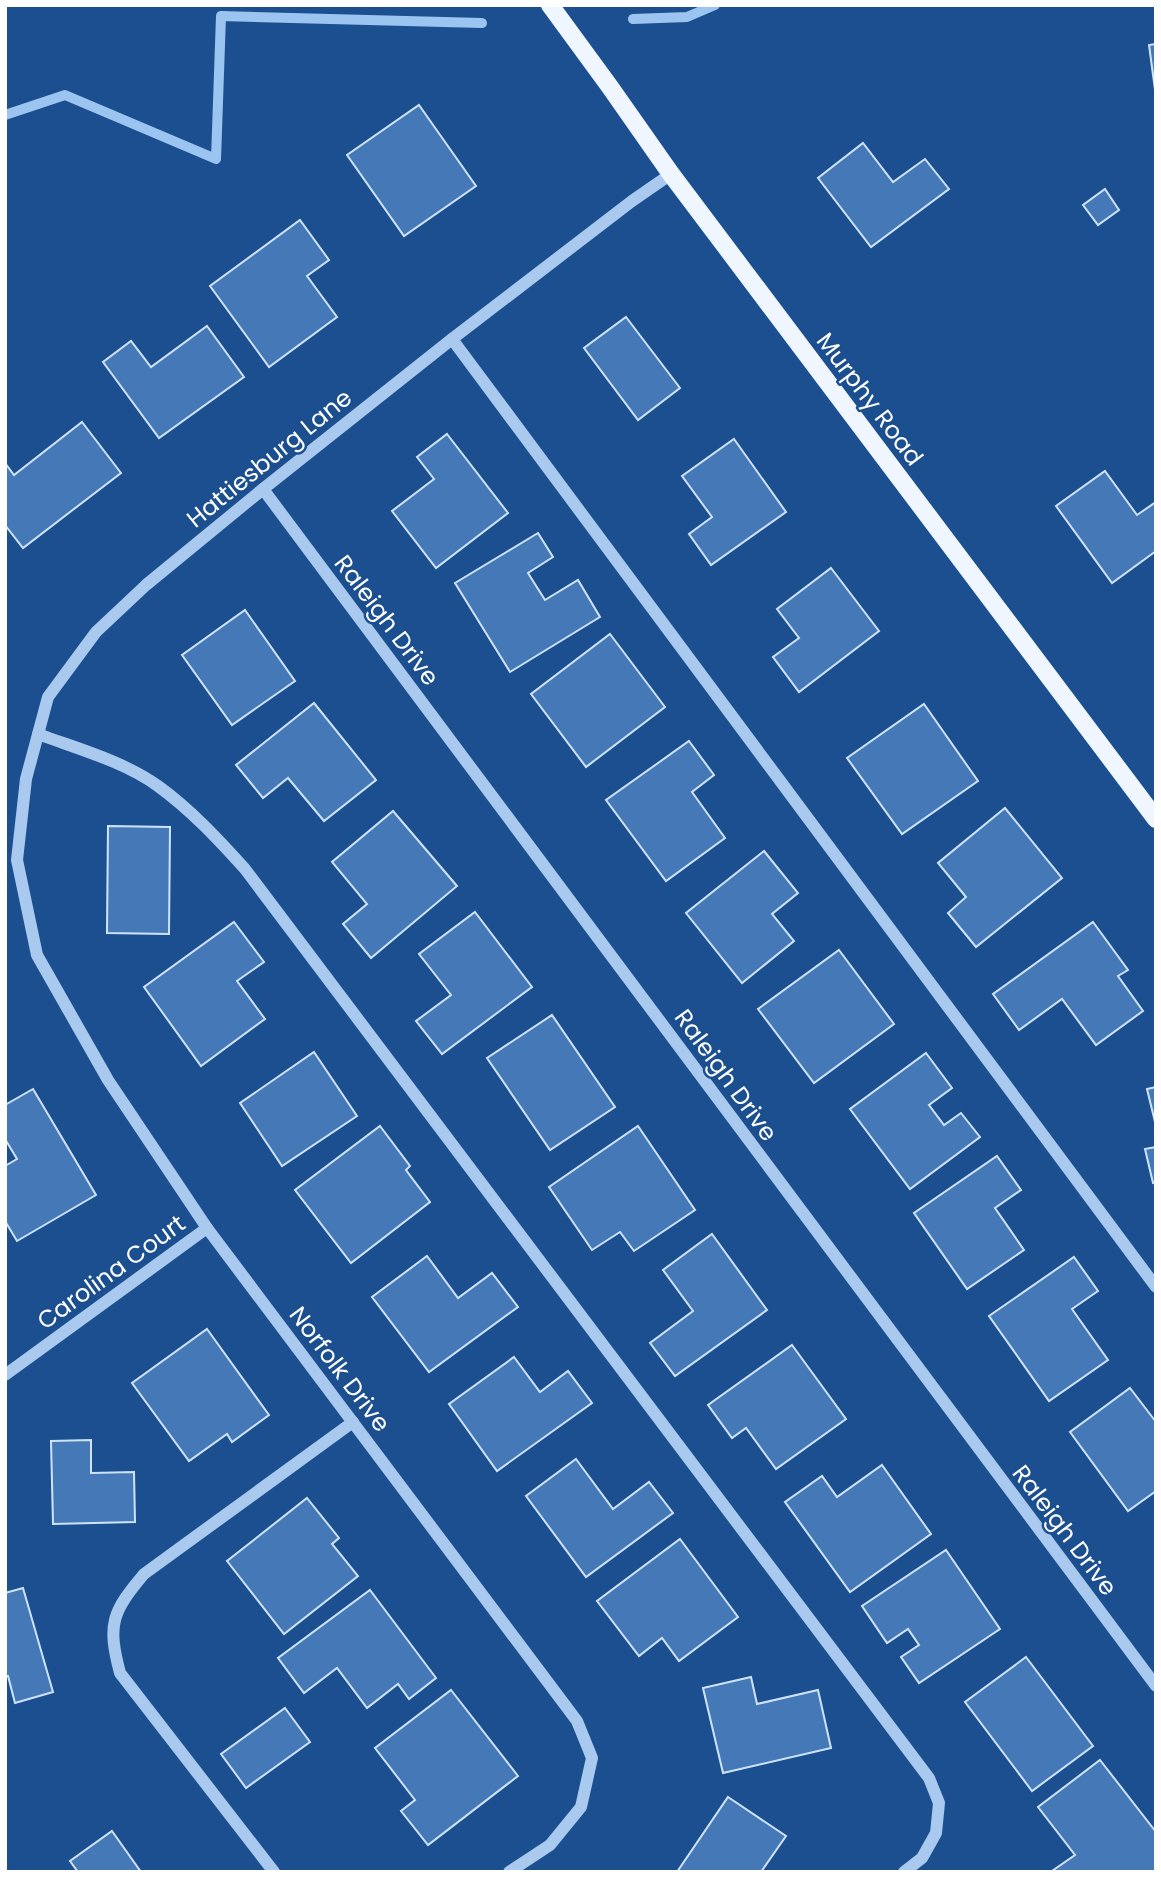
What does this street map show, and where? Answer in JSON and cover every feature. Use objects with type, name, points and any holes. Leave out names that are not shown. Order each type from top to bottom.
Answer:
[{"type":"main road","name":"Murphy Road","points":[[550,5],[671,174],[1156,820]]},
{"type":"street","name":"Hattiesburg Lane","points":[[17,860],[26,779],[48,697],[96,632],[146,585],[263,489],[632,201],[671,174]]},
{"type":"street","points":[[452,340],[1156,1287]]},
{"type":"street","name":"Raleigh Drive","points":[[263,489],[1156,1686]]},
{"type":"street","points":[[38,734],[116,763],[157,785],[205,825],[254,880],[929,1778],[939,1803],[936,1833],[922,1858],[904,1872]]},
{"type":"street","name":"Norfolk Drive","points":[[17,860],[37,956],[108,1080],[207,1228],[577,1721],[592,1758],[581,1807],[550,1845],[509,1872]]},
{"type":"street","name":"Carolina Court","points":[[5,1374],[207,1228]]},
{"type":"street","points":[[274,1872],[120,1673],[111,1641],[120,1604],[144,1574],[353,1422]]},
{"type":"building","points":[[1156,44],[1156,97],[1149,45]]},
{"type":"building","points":[[419,105],[476,186],[404,236],[347,155]]},
{"type":"building","points":[[863,143],[893,182],[925,159],[949,189],[871,247],[818,178]]},
{"type":"building","points":[[1105,189],[1119,210],[1098,225],[1083,205]]},
{"type":"building","points":[[300,220],[329,260],[307,276],[337,317],[269,367],[210,286]]},
{"type":"building","points":[[626,317],[680,388],[638,420],[584,348]]},
{"type":"building","points":[[207,326],[244,377],[159,438],[103,362],[131,341],[151,367]]},
{"type":"building","points":[[82,422],[121,473],[23,548],[5,525],[5,463],[14,475]]},
{"type":"building","points":[[447,434],[508,513],[436,568],[392,511],[434,479],[417,457]]},
{"type":"building","points":[[734,439],[786,512],[711,565],[689,534],[712,517],[682,476]]},
{"type":"building","points":[[1105,471],[1137,515],[1156,502],[1156,551],[1112,583],[1056,506]]},
{"type":"building","points":[[538,533],[553,557],[528,573],[545,600],[578,580],[600,617],[510,672],[455,583]]},
{"type":"building","points":[[831,568],[879,631],[799,692],[773,657],[799,638],[777,609]]},
{"type":"building","points":[[245,610],[295,681],[232,725],[182,655]]},
{"type":"building","points":[[610,634],[665,707],[586,767],[531,694]]},
{"type":"building","points":[[314,703],[376,780],[324,821],[288,778],[263,798],[236,765]]},
{"type":"building","points":[[924,704],[978,781],[902,834],[847,758]]},
{"type":"building","points":[[689,741],[714,775],[692,792],[725,838],[666,881],[606,800]]},
{"type":"building","points":[[1005,808],[1062,878],[976,947],[948,913],[966,897],[938,863]]},
{"type":"building","points":[[393,811],[457,886],[371,958],[343,924],[367,904],[332,862]]},
{"type":"building","points":[[108,826],[170,827],[169,934],[107,933]]},
{"type":"building","points":[[764,851],[798,893],[772,914],[794,941],[742,983],[686,913]]},
{"type":"building","points":[[475,912],[532,987],[442,1054],[416,1021],[451,995],[419,954]]},
{"type":"building","points":[[234,922],[264,962],[237,981],[265,1019],[201,1066],[144,987]]},
{"type":"building","points":[[1093,922],[1128,970],[1118,976],[1143,1011],[1096,1045],[1062,999],[1019,1030],[993,994]]},
{"type":"building","points":[[839,950],[894,1024],[814,1083],[758,1009]]},
{"type":"building","points":[[552,1015],[615,1107],[550,1150],[487,1058]]},
{"type":"building","points":[[314,1052],[357,1116],[282,1166],[240,1103]]},
{"type":"building","points":[[926,1053],[952,1088],[929,1105],[944,1125],[961,1113],[980,1137],[910,1189],[850,1109]]},
{"type":"building","points":[[1156,1087],[1156,1126],[1147,1089]]},
{"type":"building","points":[[33,1089],[96,1195],[17,1241],[5,1221],[5,1166],[17,1159],[5,1139],[5,1105]]},
{"type":"building","points":[[380,1126],[410,1166],[406,1170],[430,1202],[351,1263],[295,1190]]},
{"type":"building","points":[[638,1126],[695,1210],[634,1251],[620,1232],[592,1250],[549,1187]]},
{"type":"building","points":[[1156,1147],[1156,1182],[1153,1183],[1145,1149]]},
{"type":"building","points":[[997,1156],[1021,1190],[995,1208],[1024,1250],[967,1289],[914,1213]]},
{"type":"building","points":[[712,1234],[767,1310],[675,1376],[650,1343],[693,1311],[663,1270]]},
{"type":"building","points":[[427,1256],[458,1298],[492,1273],[518,1307],[429,1372],[372,1297]]},
{"type":"building","points":[[1074,1257],[1098,1291],[1072,1309],[1108,1360],[1049,1401],[989,1316]]},
{"type":"building","points":[[207,1329],[269,1415],[232,1442],[227,1434],[189,1461],[132,1383]]},
{"type":"building","points":[[792,1345],[846,1419],[776,1469],[746,1428],[732,1438],[708,1405]]},
{"type":"building","points":[[514,1357],[540,1392],[568,1371],[592,1403],[497,1471],[449,1404]]},
{"type":"building","points":[[1130,1388],[1156,1422],[1156,1491],[1128,1511],[1070,1432]]},
{"type":"building","points":[[91,1440],[91,1473],[134,1472],[135,1522],[53,1524],[51,1441]]},
{"type":"building","points":[[576,1459],[613,1509],[649,1482],[673,1513],[586,1577],[526,1496]]},
{"type":"building","points":[[882,1465],[931,1534],[850,1592],[785,1502],[822,1476],[837,1497]]},
{"type":"building","points":[[307,1498],[339,1538],[332,1544],[358,1576],[284,1634],[227,1561]]},
{"type":"building","points":[[680,1539],[738,1617],[679,1661],[662,1638],[639,1656],[597,1601]]},
{"type":"building","points":[[946,1550],[1000,1629],[919,1683],[901,1657],[919,1645],[908,1629],[887,1643],[862,1606]]},
{"type":"building","points":[[23,1588],[53,1692],[15,1703],[8,1676],[5,1676],[5,1593]]},
{"type":"building","points":[[370,1590],[436,1678],[409,1699],[398,1684],[367,1708],[337,1668],[304,1693],[278,1658]]},
{"type":"building","points":[[1026,1657],[1093,1746],[1032,1791],[965,1702]]},
{"type":"building","points":[[751,1677],[757,1704],[818,1690],[831,1748],[723,1773],[703,1688]]},
{"type":"building","points":[[451,1690],[518,1776],[428,1845],[401,1811],[415,1800],[375,1748]]},
{"type":"building","points":[[285,1708],[310,1742],[246,1788],[221,1754]]},
{"type":"building","points":[[1100,1760],[1156,1832],[1156,1872],[1052,1871],[1075,1855],[1038,1807]]},
{"type":"building","points":[[728,1797],[786,1836],[761,1872],[677,1872]]},
{"type":"building","points":[[112,1831],[141,1872],[78,1872],[70,1861]]},
{"type":"waterway","points":[[633,19],[687,17],[715,5]]},
{"type":"waterway","points":[[5,115],[65,95],[216,159],[221,16],[482,23]]}]
